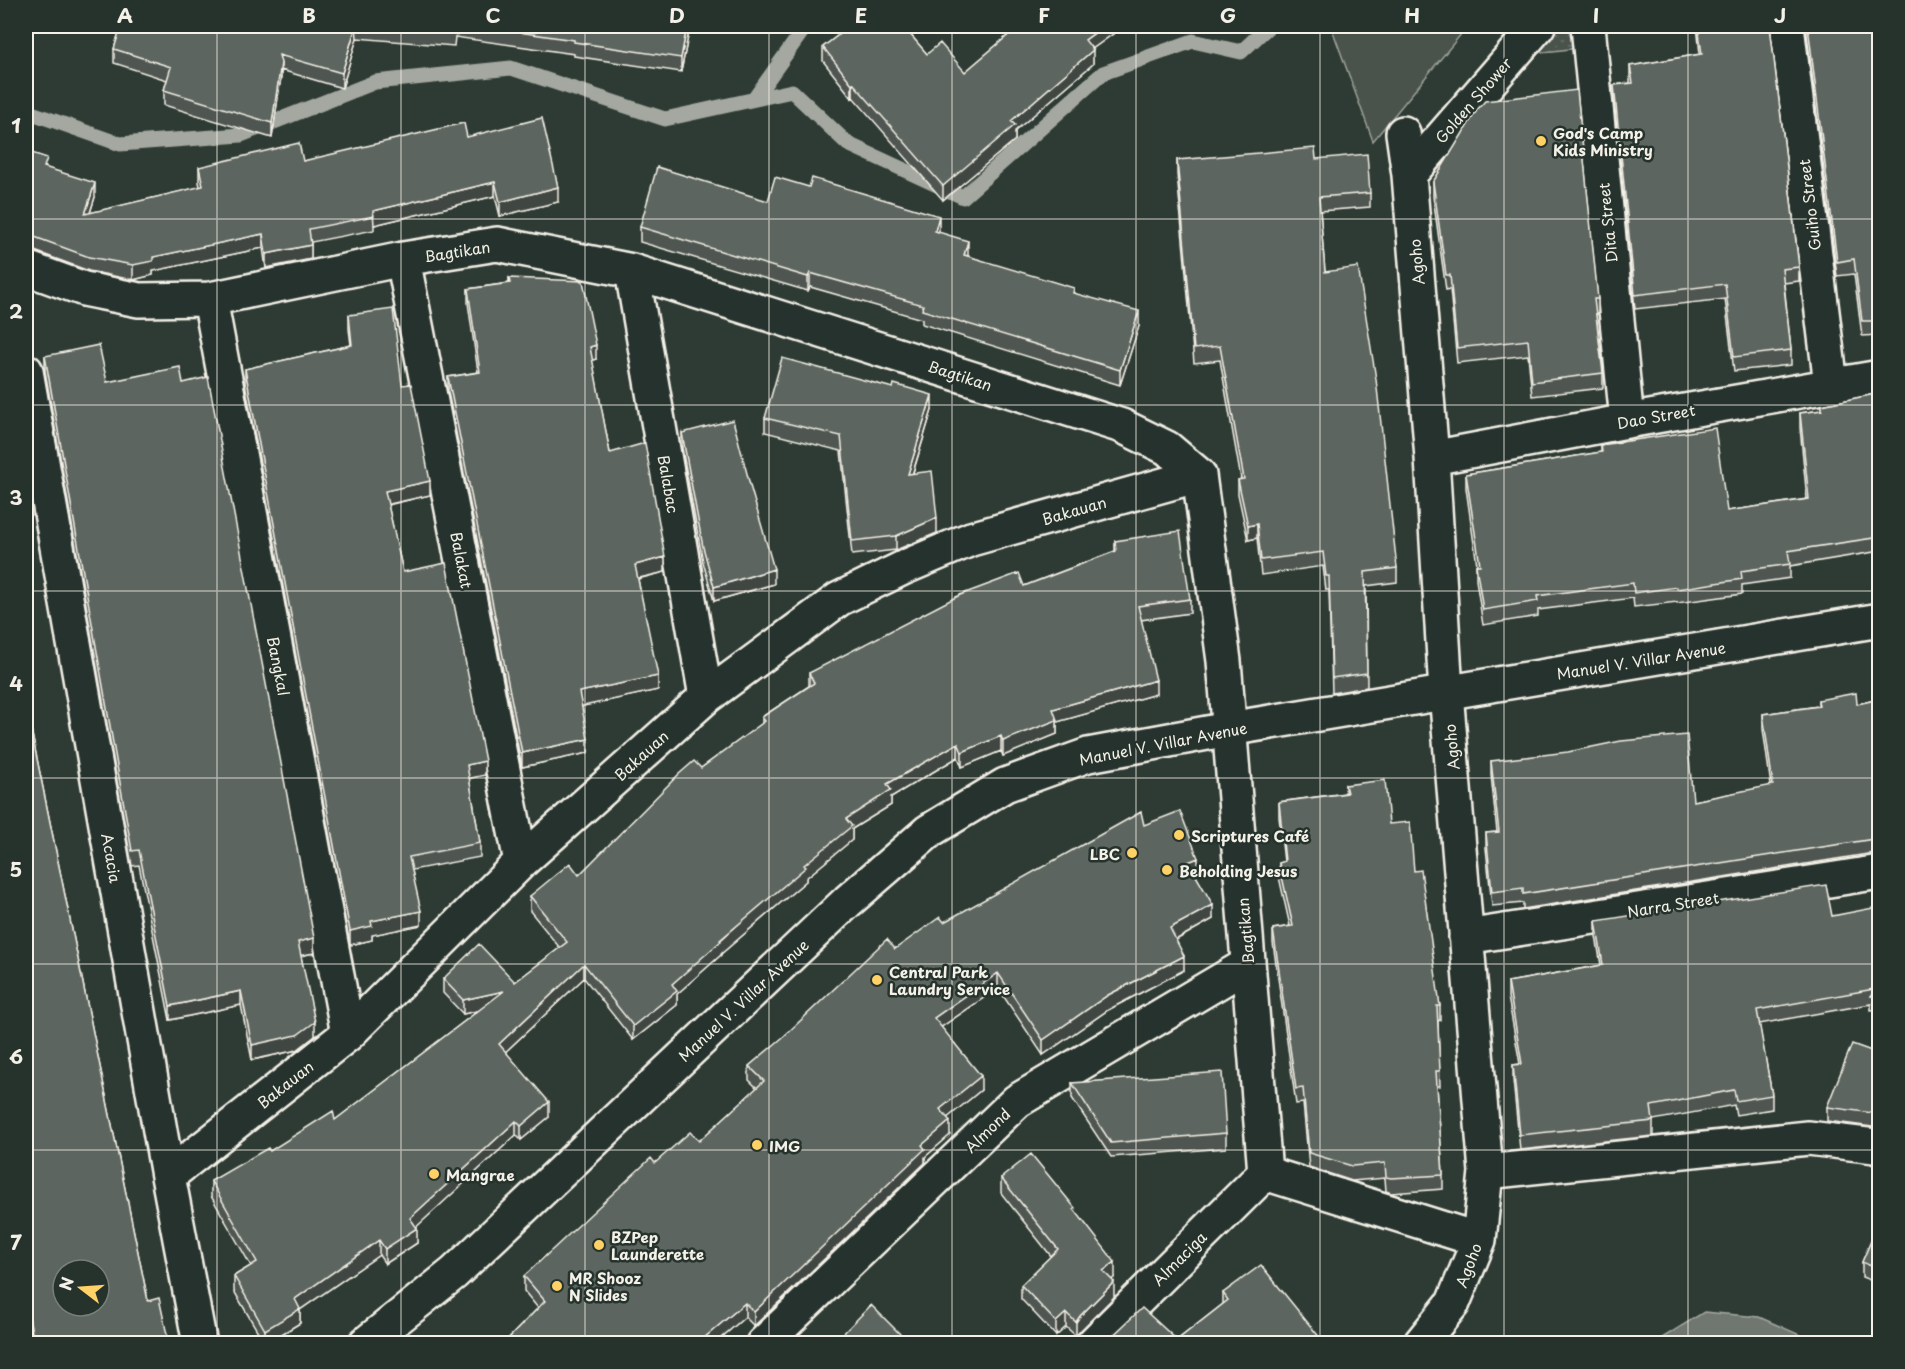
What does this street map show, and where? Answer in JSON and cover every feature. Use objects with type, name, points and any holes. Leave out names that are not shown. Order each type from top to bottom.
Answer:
[{"type":"street","name":"Golden Shower","points":[[1409,175],[1538,26]]},
{"type":"street","name":"Dita Street","points":[[1588,26],[1627,421]]},
{"type":"street","name":"Guiho Street","points":[[1787,26],[1831,385]]},
{"type":"street","name":"Agoho","points":[[1403,133],[1409,175],[1432,458],[1446,692],[1486,1172],[1479,1240],[1453,1303],[1420,1344]]},
{"type":"street","name":"Bagtikan","points":[[26,268],[84,289],[139,300],[210,299],[402,259],[497,244],[632,271],[1122,426],[1167,448],[1199,475],[1224,661],[1265,1173]]},
{"type":"street","name":"Balakat","points":[[402,259],[520,862]]},
{"type":"street","name":"Balabac","points":[[632,271],[706,697]]},
{"type":"street","name":"Bangkal","points":[[210,299],[348,1034]]},
{"type":"street","name":"Acacia","points":[[26,372],[168,1176],[200,1344]]},
{"type":"street","name":"Dao Street","points":[[1432,458],[1880,377]]},
{"type":"street","name":"Bakauan","points":[[168,1176],[348,1034],[520,862],[706,697],[838,599],[971,539],[1199,475]]},
{"type":"street","name":"Manuel V. Villar Avenue","points":[[365,1344],[453,1273],[848,901],[929,831],[1005,785],[1088,755],[1446,692],[1880,620]]},
{"type":"street","name":"Narra Street","points":[[1467,937],[1880,872]]},
{"type":"street","name":"Almond","points":[[763,1344],[1017,1101],[1247,965]]},
{"type":"street","points":[[1486,1172],[1809,1138],[1880,1148]]},
{"type":"street","points":[[1265,1173],[1479,1240]]},
{"type":"street","name":"Almaciga","points":[[1094,1344],[1265,1173]]},
{"type":"shaded area","points":[[1331,26],[1457,26],[1462,33],[1373,141]]},
{"type":"shaded area","points":[[1552,26],[1578,26],[1579,48],[1526,54]]},
{"type":"shaded area","points":[[1704,1312],[1759,1317],[1818,1343],[1654,1343]]},
{"type":"building","points":[[121,26],[356,26],[342,73],[279,55],[281,63],[272,123],[164,90],[171,67],[114,49]]},
{"type":"building","points":[[384,26],[455,26],[454,32]]},
{"type":"building","points":[[476,26],[687,26],[681,58]]},
{"type":"building","points":[[850,26],[903,26],[927,54],[940,43],[965,72],[1019,26],[1104,26],[1085,40],[1093,50],[1011,121],[1015,125],[943,186],[852,84],[823,47]]},
{"type":"building","points":[[1698,26],[1770,26],[1799,267],[1782,269],[1791,350],[1734,357],[1725,284],[1635,295],[1614,85],[1633,83],[1630,66],[1702,54]]},
{"type":"building","points":[[1808,26],[1880,26],[1880,321],[1862,321],[1854,259],[1837,262]]},
{"type":"building","points":[[1577,90],[1598,299],[1594,299],[1603,373],[1532,382],[1528,340],[1457,348],[1450,275],[1446,275],[1433,182],[1477,110],[1485,101]]},
{"type":"building","points":[[542,118],[558,187],[500,202],[495,182],[373,211],[374,216],[309,229],[311,245],[266,254],[263,234],[153,257],[153,261],[133,265],[89,257],[26,235],[28,224],[26,223],[26,151],[47,158],[44,167],[95,183],[85,214],[203,186],[199,167],[299,143],[303,161],[464,123],[467,137]]},
{"type":"building","points":[[1315,148],[1316,159],[1367,154],[1370,193],[1319,197],[1325,272],[1358,267],[1376,379],[1397,568],[1365,572],[1367,673],[1332,678],[1329,576],[1326,576],[1323,552],[1261,560],[1257,524],[1248,526],[1238,480],[1244,479],[1220,346],[1194,349],[1177,160]]},
{"type":"building","points":[[657,167],[768,201],[775,177],[809,187],[812,178],[939,216],[935,231],[968,241],[964,255],[1074,288],[1073,293],[1139,311],[1120,370],[922,310],[923,305],[810,273],[808,277],[640,227]]},
{"type":"building","points":[[509,278],[583,281],[596,345],[590,347],[610,453],[645,443],[665,557],[635,565],[658,676],[579,692],[588,739],[522,753],[448,377],[480,372],[468,289],[510,283]]},
{"type":"building","points":[[393,309],[402,385],[411,384],[430,481],[385,491],[403,572],[446,563],[485,761],[467,765],[480,843],[409,857],[421,911],[371,921],[372,926],[350,931],[245,369],[352,345],[349,315]]},
{"type":"building","points":[[99,345],[107,382],[180,367],[183,383],[208,377],[314,938],[298,942],[315,1022],[297,1035],[252,1045],[241,991],[170,1006],[139,850],[132,851],[45,356]]},
{"type":"building","points":[[782,358],[893,388],[894,384],[932,395],[908,474],[932,471],[937,518],[896,536],[852,541],[841,436],[765,418]]},
{"type":"building","points":[[1880,393],[1880,537],[1788,551],[1790,564],[1741,571],[1742,579],[1634,593],[1633,583],[1537,596],[1538,601],[1483,610],[1476,565],[1480,565],[1466,474],[1602,452],[1601,445],[1715,428],[1727,511],[1809,499],[1800,413],[1822,410],[1822,405]]},
{"type":"building","points":[[733,420],[774,569],[714,587],[703,547],[682,433]]},
{"type":"building","points":[[1180,531],[1190,599],[1138,606],[1156,680],[1053,709],[1057,720],[1003,741],[1001,736],[962,752],[958,743],[887,784],[891,790],[846,819],[852,826],[804,865],[806,867],[720,940],[672,984],[677,991],[633,1026],[584,964],[499,1044],[549,1102],[521,1126],[516,1121],[410,1218],[417,1228],[385,1249],[379,1240],[295,1299],[300,1309],[265,1330],[234,1276],[257,1262],[211,1181],[268,1148],[270,1151],[333,1111],[335,1120],[504,991],[463,1000],[443,979],[479,944],[515,982],[567,942],[530,896],[570,863],[579,875],[694,761],[701,768],[765,721],[762,717],[814,683],[809,673],[960,595],[1019,573],[1024,586],[1116,551],[1115,541]]},
{"type":"building","points":[[1856,693],[1857,704],[1880,699],[1880,838],[1523,894],[1523,888],[1492,892],[1486,833],[1499,832],[1491,761],[1568,752],[1621,741],[1687,735],[1693,801],[1773,785],[1763,714],[1819,706],[1818,700]]},
{"type":"building","points":[[26,705],[148,1301],[159,1298],[169,1344],[34,1344],[29,1316],[26,1317]]},
{"type":"building","points":[[1385,780],[1389,824],[1410,822],[1414,871],[1421,870],[1440,1006],[1437,1006],[1440,1071],[1436,1071],[1443,1175],[1391,1178],[1386,1177],[1385,1163],[1352,1166],[1309,1153],[1303,1088],[1296,1089],[1273,929],[1293,926],[1279,863],[1285,861],[1279,802],[1347,793],[1345,785]]},
{"type":"building","points":[[1180,811],[1198,858],[1188,862],[1213,905],[1170,928],[1184,956],[1108,995],[1043,1040],[998,973],[934,1018],[981,1076],[940,1109],[950,1121],[922,1145],[925,1149],[754,1312],[745,1303],[697,1344],[503,1344],[545,1301],[524,1276],[651,1158],[655,1163],[690,1132],[699,1141],[764,1081],[749,1066],[887,939],[895,949],[940,917],[944,922],[1141,812],[1144,825]]},
{"type":"building","points":[[1826,885],[1832,916],[1878,907],[1880,914],[1880,995],[1871,996],[1874,989],[1757,1010],[1772,1095],[1736,1101],[1734,1090],[1651,1106],[1653,1121],[1520,1135],[1513,1065],[1522,1064],[1508,982],[1603,965],[1596,921]]},
{"type":"building","points":[[1852,1044],[1880,1054],[1880,1114],[1827,1107]]},
{"type":"building","points":[[1222,1072],[1226,1133],[1111,1143],[1072,1083]]},
{"type":"building","points":[[1031,1154],[1115,1262],[1103,1271],[1114,1282],[1076,1322],[1066,1313],[1056,1322],[1021,1285],[1058,1249],[1001,1178]]},
{"type":"building","points":[[1880,1222],[1880,1270],[1862,1262]]},
{"type":"building","points":[[1261,1265],[1325,1344],[1104,1344],[1142,1308],[1177,1340],[1228,1300],[1223,1293]]},
{"type":"building","points":[[871,1305],[903,1337],[897,1344],[833,1344]]},
{"type":"waterway","points":[[754,99],[806,26]]},
{"type":"waterway","points":[[26,111],[120,144],[241,135],[375,82],[511,68],[665,119],[792,91],[848,144],[963,197],[1103,73],[1193,41],[1241,52],[1269,26]]},
{"type":"place","name":"God's Camp Kids Ministry","points":[[1541,141]]},
{"type":"place","name":"Scriptures Café","points":[[1179,835]]},
{"type":"place","name":"LBC","points":[[1132,853]]},
{"type":"place","name":"Beholding Jesus","points":[[1167,870]]},
{"type":"place","name":"Central Park Laundry Service","points":[[877,980]]},
{"type":"place","name":"IMG","points":[[757,1145]]},
{"type":"place","name":"Mangrae","points":[[434,1174]]},
{"type":"place","name":"BZPep Launderette","points":[[599,1245]]},
{"type":"place","name":"MR Shooz N Slides","points":[[557,1286]]}]
